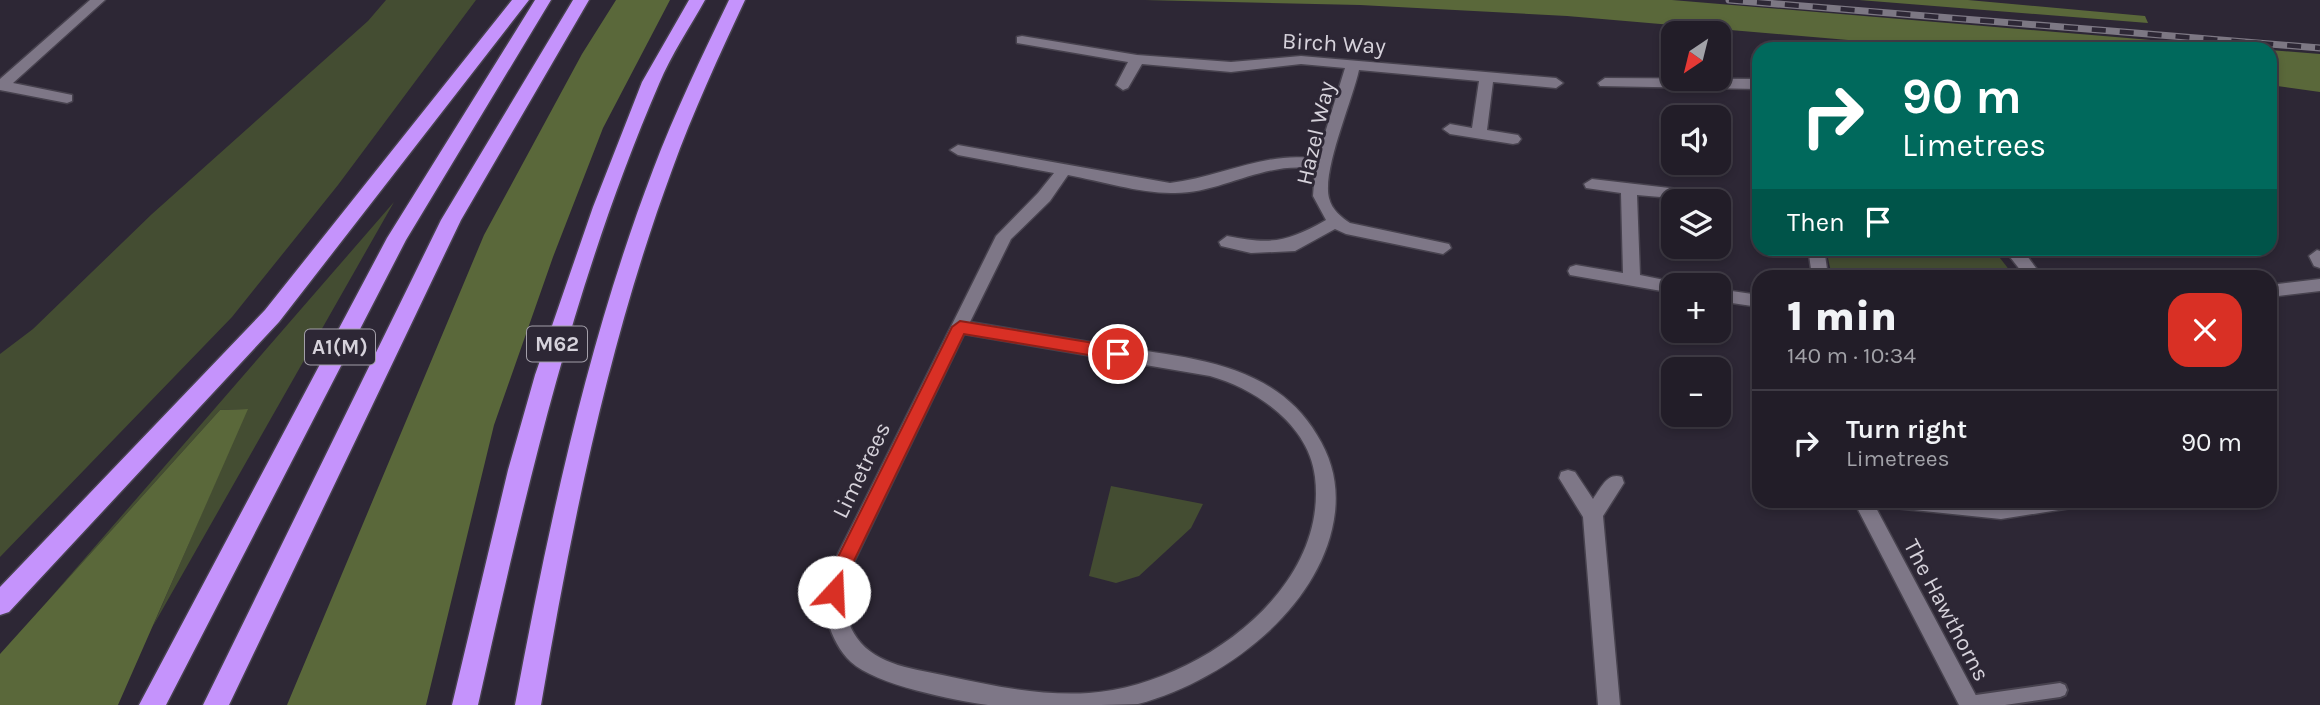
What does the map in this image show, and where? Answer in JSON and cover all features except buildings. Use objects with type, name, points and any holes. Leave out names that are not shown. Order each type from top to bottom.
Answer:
[{"type":"highway","points":[[0,604],[272,316],[481,47],[521,0]]},
{"type":"highway","name":"A1(M)","points":[[153,704],[397,238],[543,0]]},
{"type":"highway","name":"A1(M)","points":[[218,700],[451,220],[580,0]]},
{"type":"highway","name":"M62","points":[[465,705],[519,471],[546,375],[603,207],[651,82],[696,0]]},
{"type":"highway","name":"M62","points":[[528,705],[571,473],[601,354],[641,228],[675,136],[737,0]]},
{"type":"street","points":[[1,85],[98,0]]},
{"type":"street","name":"Birch Way","points":[[1022,40],[1137,59],[1231,66],[1301,60],[1486,79],[1556,83]]},
{"type":"street","points":[[1123,85],[1137,59]]},
{"type":"street","name":"Hazel Way","points":[[1335,222],[1323,203],[1320,191],[1353,64]]},
{"type":"street","points":[[1479,133],[1486,79]]},
{"type":"street","points":[[1605,83],[1752,84]]},
{"type":"street","points":[[1,85],[67,98]]},
{"type":"street","points":[[1450,128],[1513,139]]},
{"type":"street","points":[[958,150],[1170,188],[1193,187],[1267,165],[1295,161],[1325,166]]},
{"type":"street","name":"Limetrees","points":[[960,327],[1226,374],[1272,397],[1297,419],[1317,448],[1328,484],[1321,531],[1284,603],[1230,651],[1190,675],[1131,696],[1091,703],[998,701],[900,675],[870,663],[851,647],[839,622],[834,592],[842,566],[996,251],[1016,220],[1046,198],[1065,169]]},
{"type":"street","points":[[1592,184],[1661,192]]},
{"type":"street","points":[[1629,188],[1632,280]]},
{"type":"street","points":[[1227,242],[1251,247],[1295,245],[1335,222],[1346,228],[1443,248]]},
{"type":"street","points":[[2018,256],[2029,270]]},
{"type":"street","points":[[1576,271],[1661,285]]},
{"type":"street","points":[[2277,290],[2320,285]]},
{"type":"street","points":[[1731,297],[1752,300]]},
{"type":"street","points":[[1568,478],[1593,515],[1609,705]]},
{"type":"street","points":[[1593,515],[1615,483]]},
{"type":"street","name":"The Hawthorns","points":[[1866,508],[1969,704]]},
{"type":"street","points":[[1968,508],[2001,511],[2020,508]]},
{"type":"lane","points":[[1969,704],[2060,690]]},
{"type":"green space","points":[[386,0],[476,0],[338,185],[232,317],[0,557],[0,354],[33,329],[152,214],[368,21]]},
{"type":"green space","points":[[616,0],[670,0],[603,128],[553,257],[494,425],[426,705],[287,705],[484,235],[582,54]]},
{"type":"green space","points":[[1145,0],[1672,0],[2174,42],[1871,42],[1731,30],[1731,21],[1661,21],[1661,24],[1360,5]]},
{"type":"green space","points":[[1859,0],[1968,0],[2145,16],[2148,23]]},
{"type":"green space","points":[[2277,51],[2320,54],[2320,92],[2277,86]]},
{"type":"green space","points":[[394,202],[153,626],[247,409],[220,410],[46,603]]},
{"type":"green space","points":[[1828,256],[1998,256],[2009,270],[1831,270]]},
{"type":"green space","points":[[248,409],[118,705],[0,705],[0,654],[220,410]]},
{"type":"green space","points":[[1111,486],[1203,504],[1191,528],[1139,576],[1116,583],[1089,576]]},
{"type":"railway","points":[[1729,0],[2246,42]]},
{"type":"railway","points":[[2277,45],[2320,48]]},
{"type":"route","points":[[834,592],[842,566],[960,327],[1118,354]]}]
